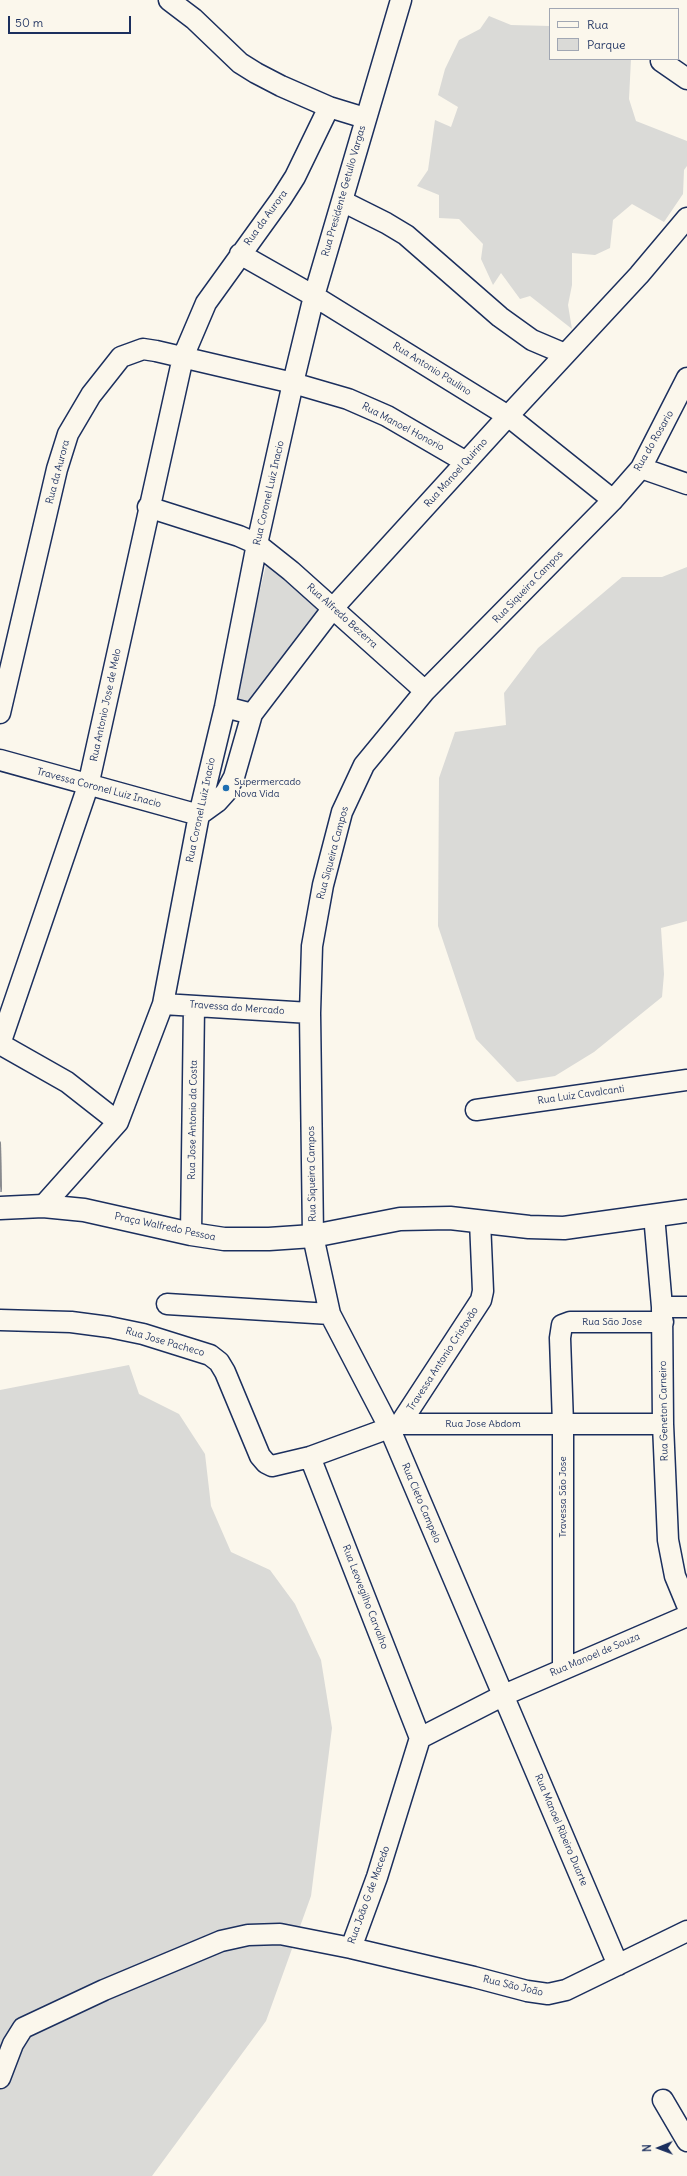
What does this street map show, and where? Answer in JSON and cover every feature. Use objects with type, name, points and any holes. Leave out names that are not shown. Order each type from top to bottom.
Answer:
[{"type":"main road","name":"Praça Walfredo Pessoa","points":[[0,1208],[43,1206],[84,1210],[191,1234],[224,1239],[269,1239],[313,1236],[400,1219],[450,1218],[529,1227],[564,1228],[687,1211]]},
{"type":"street","points":[[169,0],[194,19],[240,63],[281,86],[329,107],[365,118]]},
{"type":"street","name":"Rua Presidente Getulio Vargas","points":[[293,383],[314,296],[365,118],[401,0]]},
{"type":"street","points":[[661,61],[687,79]]},
{"type":"street","name":"Rua da Aurora","points":[[0,713],[57,469],[68,434],[91,395],[121,356],[143,349],[183,357],[206,303],[240,254],[264,224],[295,178],[329,107]]},
{"type":"street","points":[[342,201],[386,222],[406,235],[500,317],[532,340],[565,354]]},
{"type":"street","name":"Rua Manoel Quirino","points":[[252,714],[334,608],[508,416],[639,275],[687,218]]},
{"type":"street","name":"Rua Antonio Paulino","points":[[240,254],[314,296],[508,416],[613,500]]},
{"type":"street","name":"Rua Manoel Honorio","points":[[183,357],[293,383],[355,402],[387,416],[466,462]]},
{"type":"street","name":"Rua Antonio Jose de Melo","points":[[0,1044],[5,1014],[88,786],[148,507],[183,357]]},
{"type":"street","name":"Rua do Rosario","points":[[613,500],[641,468],[687,378]]},
{"type":"street","name":"Rua Coronel Luiz Inacio","points":[[43,1206],[118,1122],[163,1004],[199,815],[225,707],[257,544],[293,383]]},
{"type":"street","points":[[641,468],[687,484]]},
{"type":"street","name":"Rua Siqueira Campos","points":[[330,1314],[313,1236],[310,1013],[312,946],[322,885],[342,812],[364,765],[425,691],[613,500]]},
{"type":"street","name":"Rua Alfredo Bezerra","points":[[148,507],[239,536],[257,544],[334,608],[425,691]]},
{"type":"street","points":[[199,815],[217,802],[226,792],[234,777],[252,714],[225,707]]},
{"type":"street","name":"Travessa Coronel Luiz Inacio","points":[[0,760],[88,786],[199,815]]},
{"type":"street","name":"Travessa do Mercado","points":[[163,1004],[310,1013]]},
{"type":"street","name":"Rua Jose Antonio da Costa","points":[[191,1234],[194,1006]]},
{"type":"street","points":[[0,1044],[68,1082],[118,1122]]},
{"type":"street","name":"Rua Luiz Cavalcanti","points":[[476,1110],[687,1080]]},
{"type":"street","name":"Rua Geneton Carneiro","points":[[654,1215],[663,1314],[663,1424],[668,1540],[676,1576],[687,1605]]},
{"type":"street","name":"Travessa Antonio Cristovão","points":[[394,1425],[481,1300],[483,1291],[480,1221]]},
{"type":"street","points":[[167,1304],[330,1314]]},
{"type":"street","name":"Rua São Jose","points":[[562,1325],[570,1322],[663,1314],[687,1307]]},
{"type":"street","name":"Rua Cleto Campelo","points":[[330,1314],[394,1425],[504,1695]]},
{"type":"street","name":"Rua Jose Pacheco","points":[[0,1320],[71,1322],[109,1327],[143,1334],[210,1355],[219,1362],[225,1372],[260,1456],[266,1463],[279,1465],[310,1457]]},
{"type":"street","name":"Travessa São Jose","points":[[562,1325],[560,1338],[563,1424],[563,1669]]},
{"type":"street","name":"Rua Jose Abdom","points":[[310,1457],[394,1425],[663,1424]]},
{"type":"street","name":"Rua Leovegilho Carvalho","points":[[310,1457],[420,1738]]},
{"type":"street","name":"Rua Manoel de Souza","points":[[504,1695],[687,1616]]},
{"type":"street","points":[[420,1738],[504,1695]]},
{"type":"street","name":"Rua Manoel Ribeiro Duarte","points":[[504,1695],[618,1965]]},
{"type":"street","name":"Rua João G de Macedo","points":[[0,2078],[13,2044],[23,2028],[104,1990],[221,1941],[248,1935],[280,1934],[351,1948],[377,1877],[420,1738]]},
{"type":"street","name":"Rua São João","points":[[351,1948],[527,1991],[548,1994],[566,1990],[687,1931]]},
{"type":"street","points":[[663,2100],[687,2141]]},
{"type":"green space","points":[[489,16],[511,25],[549,26],[549,60],[631,60],[629,99],[636,121],[687,141],[687,166],[684,170],[683,194],[664,222],[632,204],[613,220],[610,248],[595,255],[572,253],[572,285],[568,305],[572,329],[530,296],[520,299],[501,273],[493,285],[481,259],[483,244],[459,219],[439,218],[439,195],[417,186],[428,170],[435,120],[451,127],[458,107],[438,95],[445,69],[459,40],[480,29]]},
{"type":"green space","points":[[267,561],[322,613],[251,703],[234,697]]},
{"type":"green space","points":[[687,567],[687,921],[661,928],[664,974],[662,997],[594,1052],[555,1076],[517,1082],[476,1039],[438,926],[439,778],[455,732],[506,725],[504,693],[538,648],[622,577],[662,577]]},
{"type":"green space","points":[[129,1365],[139,1394],[179,1414],[205,1454],[211,1506],[231,1552],[270,1570],[295,1604],[321,1660],[332,1728],[311,1896],[266,2021],[152,2176],[0,2176],[0,1390]]},
{"type":"place","name":"Supermercado Nova Vida","points":[[226,788]]}]
